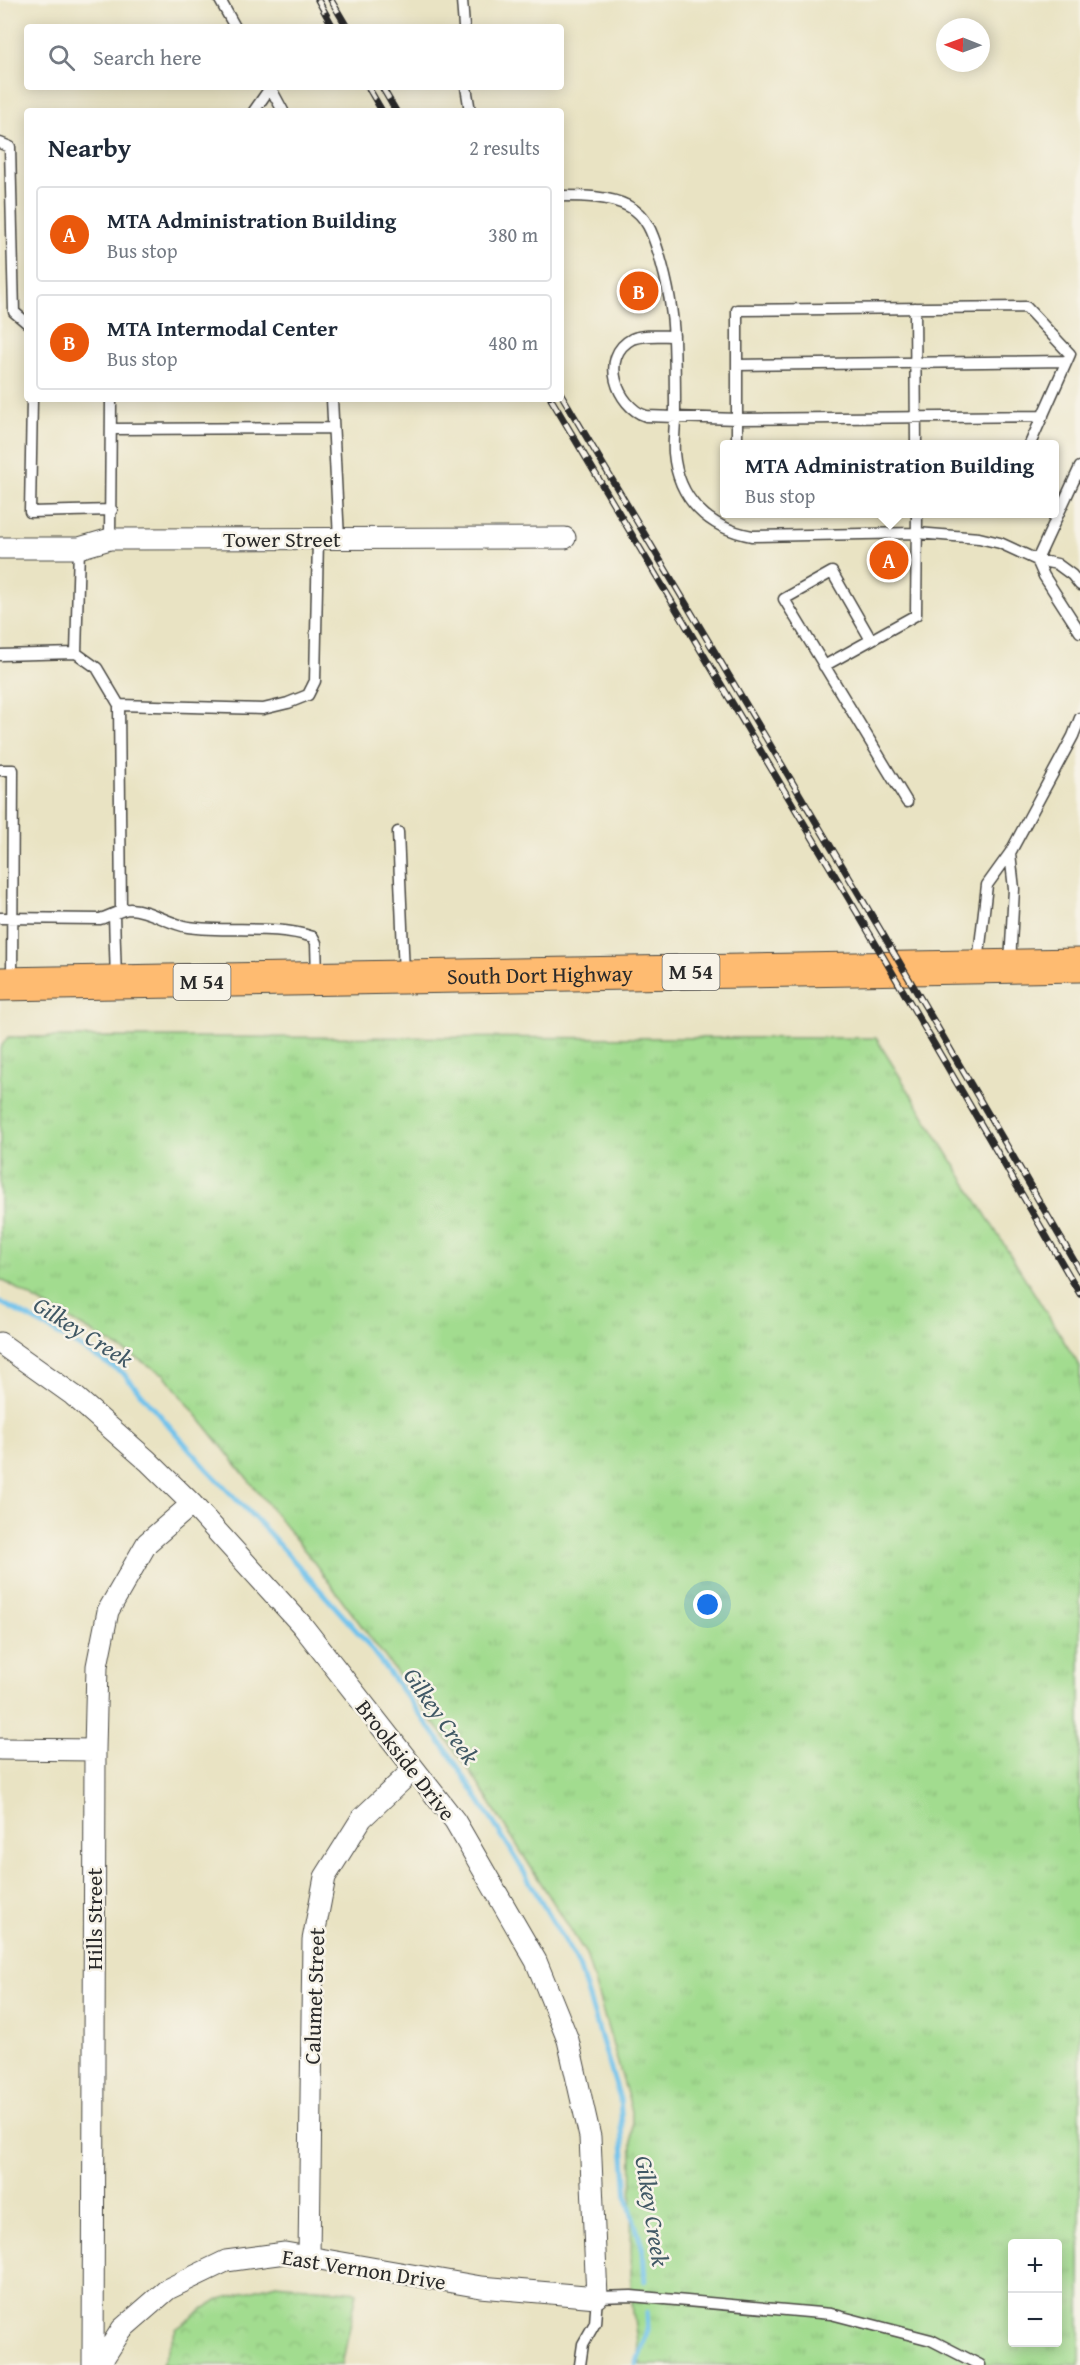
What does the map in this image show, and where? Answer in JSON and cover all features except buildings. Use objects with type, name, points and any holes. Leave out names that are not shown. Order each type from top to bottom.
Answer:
[{"type":"main road","name":"South Dort Highway","points":[[6,984],[1080,965]]},
{"type":"street","name":"Tower Street","points":[[0,548],[79,548],[110,539],[565,538]]},
{"type":"street","name":"Brookside Drive","points":[[0,1343],[73,1395],[148,1461],[192,1504],[301,1624],[455,1821],[536,1961],[568,2040],[590,2137],[597,2297]]},
{"type":"street","name":"Hills Street","points":[[93,2365],[94,1750],[97,1666],[108,1611],[147,1543],[192,1504]]},
{"type":"street","points":[[0,1749],[94,1750]]},
{"type":"street","name":"Calumet Street","points":[[309,2256],[313,1940],[325,1877],[362,1818],[414,1769]]},
{"type":"street","name":"East Vernon Drive","points":[[99,2365],[122,2329],[168,2289],[226,2261],[285,2253],[482,2287],[597,2297]]},
{"type":"lane","points":[[220,0],[233,24]]},
{"type":"lane","points":[[462,0],[464,24]]},
{"type":"lane","points":[[256,108],[268,90]]},
{"type":"lane","points":[[272,90],[281,108]]},
{"type":"lane","points":[[466,90],[470,108]]},
{"type":"lane","points":[[0,142],[10,147],[5,204],[14,312],[24,320]]},
{"type":"lane","points":[[564,196],[612,200],[629,206],[644,217],[661,264],[674,336],[674,454],[679,475],[688,495],[698,509],[712,522],[731,532],[752,536],[917,534],[979,538],[1000,543],[1037,560],[1057,564],[1072,575],[1080,585]]},
{"type":"lane","points":[[737,440],[737,310],[1026,306],[1070,354],[1032,440]]},
{"type":"lane","points":[[915,308],[916,440]]},
{"type":"lane","points":[[674,336],[634,338],[616,353],[613,364],[614,377],[627,405],[635,412],[646,416],[737,419],[1043,416]]},
{"type":"lane","points":[[737,365],[1067,361]]},
{"type":"lane","points":[[32,402],[30,512],[112,510]]},
{"type":"lane","points":[[110,539],[111,402]]},
{"type":"lane","points":[[119,705],[263,709],[288,703],[308,694],[315,681],[328,539],[332,402]]},
{"type":"lane","points":[[111,429],[333,428]]},
{"type":"lane","points":[[1059,512],[1080,467]]},
{"type":"lane","points":[[824,666],[916,615],[917,518]]},
{"type":"lane","points":[[1056,518],[1037,560],[1044,576],[1080,632]]},
{"type":"lane","points":[[76,653],[79,548]]},
{"type":"lane","points":[[871,640],[832,572],[784,599],[907,802]]},
{"type":"lane","points":[[0,655],[76,653],[97,668],[119,705],[116,983]]},
{"type":"lane","points":[[977,967],[987,885],[1010,853],[1073,736],[1080,718]]},
{"type":"lane","points":[[0,770],[13,770],[12,918],[6,984]]},
{"type":"lane","points":[[398,832],[405,978]]},
{"type":"lane","points":[[1010,853],[1014,889],[1010,966]]},
{"type":"lane","points":[[0,918],[90,920],[130,909],[185,926],[285,930],[313,937],[316,943],[318,979]]},
{"type":"lane","points":[[580,2365],[583,2344],[595,2323],[597,2297],[631,2295],[831,2314],[931,2340],[980,2365]]},
{"type":"green space","points":[[8,1037],[876,1038],[1080,1367],[1080,2365],[640,2365],[631,2296],[632,2111],[586,1954],[468,1768],[313,1561],[164,1374],[0,1279],[0,1048]]},
{"type":"green space","points":[[276,2284],[357,2292],[342,2365],[162,2365],[176,2329],[217,2300]]},
{"type":"waterway","name":"Gilkey Creek","points":[[0,1302],[123,1373],[207,1469],[267,1531],[363,1638],[450,1755],[511,1850],[579,1966],[620,2099],[627,2198],[643,2250],[645,2281]]},
{"type":"waterway","name":"Gilkey Creek","points":[[636,2365],[648,2330],[647,2312]]},
{"type":"railway","points":[[318,0],[331,24]]},
{"type":"railway","points":[[331,0],[345,24]]},
{"type":"railway","points":[[370,90],[380,108]]},
{"type":"railway","points":[[384,90],[394,108]]},
{"type":"railway","points":[[564,399],[884,936],[1080,1271]]},
{"type":"railway","points":[[553,402],[871,936],[1080,1294]]},
{"type":"place","name":"MTA Intermodal Center","points":[[639,291]]},
{"type":"place","name":"MTA Administration Building","points":[[889,560]]}]
